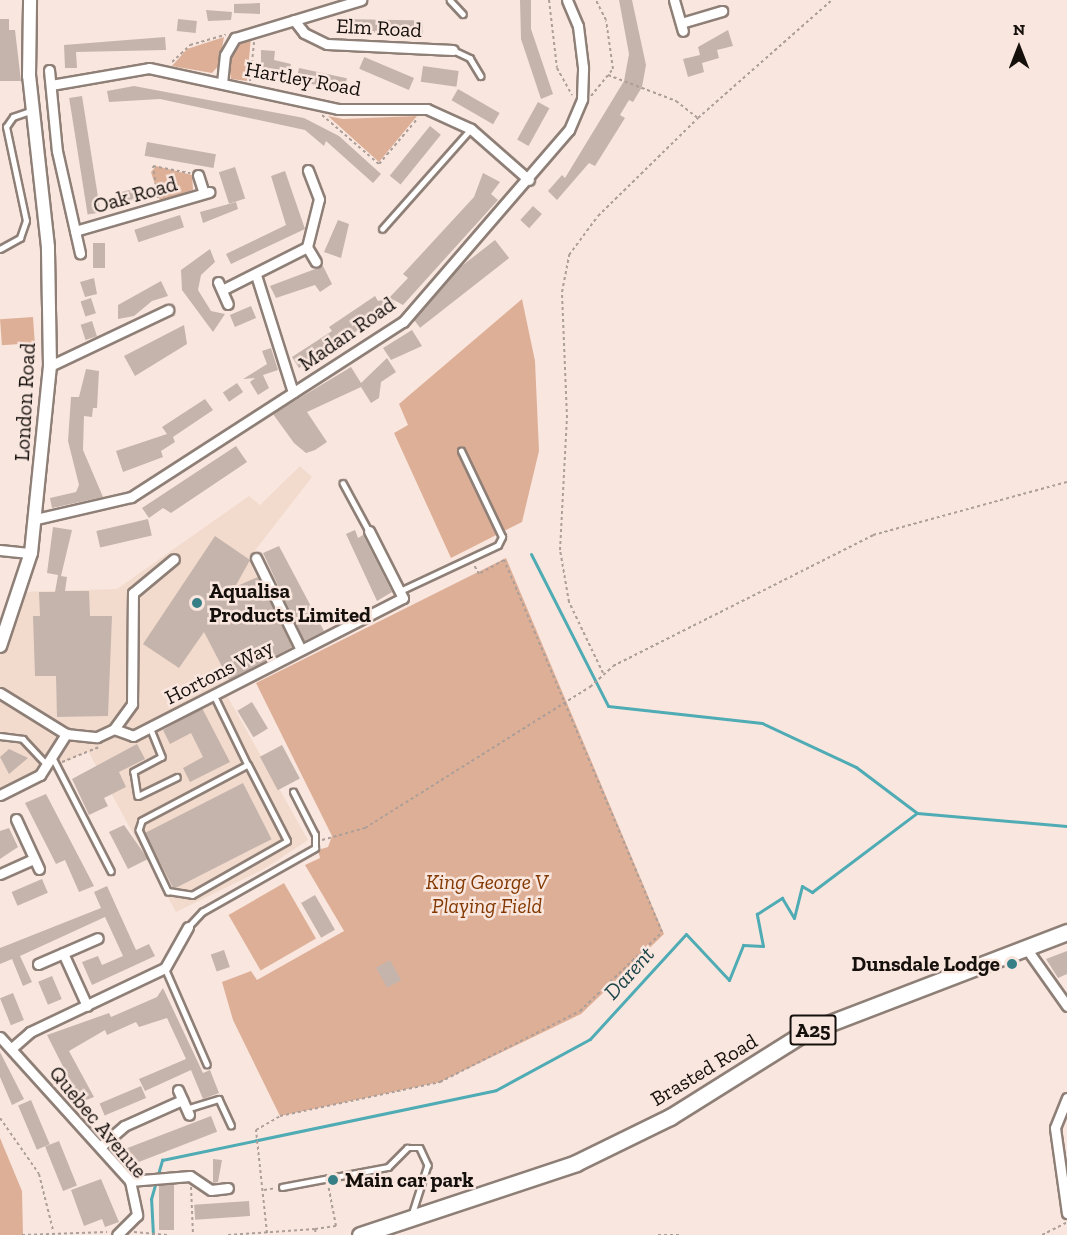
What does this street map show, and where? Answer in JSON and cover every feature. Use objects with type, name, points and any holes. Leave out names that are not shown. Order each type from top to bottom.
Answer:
[{"type":"main road","name":"Brasted Road","points":[[360,1235],[576,1163],[670,1117],[804,1033],[1067,932]]},
{"type":"street","name":"London Road","points":[[0,646],[5,622],[30,553],[36,519],[50,366],[48,247],[32,111],[30,0]]},
{"type":"street","points":[[222,83],[229,43],[245,33],[361,0]]},
{"type":"street","name":"Madan Road","points":[[36,519],[131,498],[403,322],[554,152],[582,99],[582,47],[567,0]]},
{"type":"street","points":[[674,0],[682,27],[722,11]]},
{"type":"street","name":"Elm Road","points":[[294,20],[304,33],[327,44],[436,44],[453,50]]},
{"type":"street","name":"Hartley Road","points":[[51,85],[122,69],[170,71],[306,102],[348,109],[427,109],[471,129],[529,180]]},
{"type":"street","points":[[49,70],[57,151],[80,254]]},
{"type":"street","points":[[36,156],[57,151]]},
{"type":"street","points":[[308,170],[319,199],[307,247],[316,262]]},
{"type":"street","name":"Oak Road","points":[[75,231],[207,193],[198,176]]},
{"type":"street","points":[[228,303],[220,286],[256,275],[307,247]]},
{"type":"street","points":[[256,275],[293,392]]},
{"type":"street","points":[[50,366],[168,310]]},
{"type":"street","points":[[369,531],[402,594]]},
{"type":"street","points":[[0,550],[30,553]]},
{"type":"street","points":[[256,558],[301,650]]},
{"type":"street","points":[[114,729],[132,704],[133,593],[174,559]]},
{"type":"street","name":"Hortons Way","points":[[66,734],[97,737],[114,729],[133,736],[301,650],[402,594]]},
{"type":"street","points":[[0,693],[66,734],[52,763],[0,795]]},
{"type":"street","points":[[16,819],[39,869]]},
{"type":"street","points":[[0,874],[34,859]]},
{"type":"street","points":[[13,1047],[30,1032],[165,968],[188,927]]},
{"type":"street","points":[[38,964],[98,938]]},
{"type":"street","points":[[1026,948],[1067,1006]]},
{"type":"street","points":[[63,953],[87,1006]]},
{"type":"street","name":"Quebec Avenue","points":[[0,1037],[13,1047],[130,1181],[138,1205],[133,1224],[120,1233]]},
{"type":"street","points":[[100,1147],[124,1126],[186,1108],[178,1090]]},
{"type":"street","points":[[1067,1098],[1055,1128],[1067,1213]]},
{"type":"street","points":[[130,1181],[190,1176],[211,1190],[228,1188]]},
{"type":"lane","points":[[450,0],[463,14]]},
{"type":"lane","points":[[453,50],[470,58],[481,76]]},
{"type":"lane","points":[[0,249],[20,238],[26,221],[6,127],[13,117],[32,111]]},
{"type":"lane","points":[[382,229],[471,129]]},
{"type":"lane","points":[[402,594],[471,559],[502,537],[461,451]]},
{"type":"lane","points":[[343,483],[369,531]]},
{"type":"lane","points":[[214,695],[287,841],[192,896],[168,891],[139,830],[142,821],[248,765]]},
{"type":"lane","points":[[150,727],[162,757],[134,772],[138,796],[177,777]]},
{"type":"lane","points":[[0,736],[23,740],[52,763],[111,871]]},
{"type":"lane","points":[[188,927],[202,912],[317,842],[293,792]]},
{"type":"lane","points":[[165,968],[207,1064]]},
{"type":"lane","points":[[186,1108],[219,1099],[231,1125]]},
{"type":"lane","points":[[282,1187],[388,1167],[407,1148],[420,1148],[428,1165],[413,1217]]},
{"type":"path","points":[[549,0],[557,68],[572,96],[582,99],[593,94],[613,69],[611,48],[596,0]]},
{"type":"path","points":[[603,673],[569,602],[560,550],[567,418],[562,292],[569,255],[598,216],[698,118],[832,0]]},
{"type":"path","points":[[249,89],[255,30]]},
{"type":"path","points":[[170,71],[173,57],[190,45],[245,33]]},
{"type":"path","points":[[608,75],[676,101],[698,118]]},
{"type":"path","points":[[306,102],[379,164],[427,109]]},
{"type":"path","points":[[160,207],[153,166],[198,176]]},
{"type":"path","points":[[317,842],[365,828],[590,687],[603,673],[873,535],[1067,482]]},
{"type":"path","points":[[267,1233],[256,1130],[280,1116],[440,1082],[580,1011],[662,932],[504,560],[479,574],[471,559]]},
{"type":"path","points":[[52,763],[110,743]]},
{"type":"path","points":[[0,1118],[39,1174],[53,1231]]},
{"type":"path","points":[[190,1176],[194,1235]]},
{"type":"path","points":[[228,1235],[336,1226],[327,1179]]},
{"type":"path","points":[[262,1190],[282,1187]]},
{"type":"path","points":[[1042,1235],[1067,1222]]},
{"type":"path","points":[[315,1229],[316,1235]]},
{"type":"path","points":[[22,1235],[53,1231],[170,1235]]},
{"type":"path","points":[[658,1235],[682,1235]]},
{"type":"shaded area","points":[[300,466],[312,477],[253,553],[252,568],[297,653],[225,692],[308,840],[264,869],[176,912],[88,751],[0,795],[0,640],[20,592],[117,589],[249,496],[260,505]]},
{"type":"green space","points":[[224,37],[219,65],[212,73],[172,66],[187,49]]},
{"type":"green space","points":[[251,37],[247,81],[231,79],[228,57],[234,45]]},
{"type":"green space","points":[[328,116],[343,119],[417,116],[379,162]]},
{"type":"green space","points":[[156,166],[192,175],[193,190],[160,201],[151,172]]},
{"type":"green space","points":[[522,299],[535,361],[539,451],[522,522],[451,558],[394,433],[408,425],[399,404]]},
{"type":"green space","points":[[33,317],[35,343],[2,345],[0,319]]},
{"type":"green space","name":"King George V Playing Field","points":[[506,558],[664,934],[581,1014],[440,1082],[280,1116],[233,1020],[222,982],[251,971],[257,980],[344,931],[305,865],[320,858],[318,850],[328,847],[332,836],[256,683]]},
{"type":"green space","points":[[284,883],[316,938],[261,970],[229,915]]},
{"type":"green space","points":[[0,1138],[22,1191],[23,1235],[0,1235]]},
{"type":"building","points":[[520,0],[531,0],[531,29],[553,94],[541,99],[521,39]]},
{"type":"building","points":[[619,0],[632,0],[646,65],[642,87],[633,102],[629,100],[620,115],[625,118],[595,166],[589,163],[557,200],[548,191],[562,175],[565,178],[624,81],[629,54]]},
{"type":"building","points":[[260,3],[260,14],[234,13],[234,4]]},
{"type":"building","points":[[206,10],[232,12],[231,20],[208,21]]},
{"type":"building","points":[[0,19],[9,19],[9,30],[15,30],[21,81],[0,81]]},
{"type":"building","points":[[178,19],[197,21],[196,33],[177,31]]},
{"type":"building","points":[[342,19],[423,20],[423,33],[342,32]]},
{"type":"building","points":[[728,30],[733,46],[717,50],[719,58],[702,63],[704,72],[688,77],[683,59],[700,55],[698,47]]},
{"type":"building","points":[[165,37],[166,50],[76,52],[77,68],[65,68],[64,45]]},
{"type":"building","points":[[261,50],[275,51],[274,60],[291,64],[289,72],[261,74]]},
{"type":"building","points":[[364,57],[414,78],[409,90],[359,69]]},
{"type":"building","points":[[423,66],[459,71],[456,87],[421,82]]},
{"type":"building","points":[[299,68],[347,78],[344,91],[296,81]]},
{"type":"building","points":[[134,86],[304,118],[339,136],[381,174],[373,183],[326,141],[324,146],[305,130],[160,99],[109,102],[107,91]]},
{"type":"building","points":[[458,89],[500,113],[493,124],[452,100]]},
{"type":"building","points":[[82,96],[100,213],[88,215],[69,98]]},
{"type":"building","points":[[538,102],[549,108],[529,146],[517,140]]},
{"type":"building","points":[[430,126],[441,135],[401,185],[390,176]]},
{"type":"building","points":[[147,142],[216,154],[214,168],[145,156]]},
{"type":"building","points":[[235,167],[245,198],[229,204],[219,172]]},
{"type":"building","points":[[285,171],[305,229],[231,264],[226,254],[286,225],[271,176]]},
{"type":"building","points":[[483,173],[500,182],[491,194],[498,200],[403,305],[392,299],[397,306],[299,368],[292,357],[332,331],[329,327],[375,296],[378,301],[389,298],[408,278],[403,274],[474,197]]},
{"type":"building","points":[[140,187],[143,198],[124,203],[121,192]]},
{"type":"building","points":[[236,202],[238,209],[203,223],[200,212]]},
{"type":"building","points":[[533,206],[542,214],[529,228],[520,220]]},
{"type":"building","points":[[180,215],[184,227],[138,242],[134,230]]},
{"type":"building","points":[[338,220],[349,224],[341,258],[324,252]]},
{"type":"building","points":[[495,240],[509,258],[420,328],[406,310]]},
{"type":"building","points":[[93,243],[105,243],[105,268],[93,268]]},
{"type":"building","points":[[210,249],[215,262],[201,275],[198,290],[211,311],[225,314],[213,332],[182,290],[181,270]]},
{"type":"building","points":[[323,266],[332,284],[320,292],[315,285],[276,298],[270,286]]},
{"type":"building","points":[[94,278],[97,294],[85,297],[80,282]]},
{"type":"building","points":[[161,281],[168,296],[152,301],[134,316],[118,319],[118,305]]},
{"type":"building","points":[[91,298],[96,313],[85,317],[81,301]]},
{"type":"building","points":[[251,306],[256,318],[235,327],[230,315]]},
{"type":"building","points":[[92,321],[97,336],[86,340],[81,325]]},
{"type":"building","points":[[184,325],[187,344],[135,376],[124,356]]},
{"type":"building","points":[[412,330],[422,346],[391,360],[383,348]]},
{"type":"building","points":[[271,348],[278,370],[263,375],[269,388],[258,395],[250,382],[255,378],[243,379],[267,364],[262,351]]},
{"type":"building","points":[[387,358],[396,372],[381,382],[379,398],[371,403],[361,387],[307,412],[327,442],[315,450],[306,453],[294,443],[273,414],[351,367],[361,383]]},
{"type":"building","points":[[86,369],[99,371],[97,408],[93,408],[92,417],[84,416],[83,450],[103,497],[52,508],[50,498],[76,492],[79,485],[68,441],[71,397],[79,397]]},
{"type":"building","points":[[237,383],[243,392],[229,402],[223,393]]},
{"type":"building","points":[[205,399],[213,410],[173,437],[175,442],[161,451],[163,457],[123,472],[116,451],[167,434],[162,427]]},
{"type":"building","points":[[236,446],[247,462],[171,513],[163,508],[149,518],[142,508]]},
{"type":"building","points":[[148,519],[152,536],[100,547],[96,531]]},
{"type":"building","points":[[53,527],[72,530],[61,576],[67,577],[65,591],[89,591],[90,616],[112,616],[108,716],[57,717],[56,676],[35,676],[33,616],[40,616],[39,592],[55,592],[58,575],[47,573]]},
{"type":"building","points":[[355,530],[358,538],[363,535],[392,592],[377,601],[346,534]]},
{"type":"building","points":[[215,536],[250,560],[235,587],[258,577],[292,647],[229,680],[204,632],[179,668],[143,644]]},
{"type":"building","points":[[279,546],[324,631],[304,641],[263,553]]},
{"type":"building","points":[[252,702],[268,729],[253,737],[237,711]]},
{"type":"building","points":[[202,708],[230,762],[190,782],[183,768],[203,757],[191,733],[170,744],[163,730]]},
{"type":"building","points":[[137,744],[145,759],[119,772],[126,787],[104,798],[108,806],[89,815],[72,779]]},
{"type":"building","points":[[282,745],[300,779],[278,790],[260,757]]},
{"type":"building","points":[[9,749],[28,758],[9,774],[0,757]]},
{"type":"building","points":[[243,783],[272,839],[174,889],[145,833]]},
{"type":"building","points":[[46,794],[94,886],[79,892],[65,860],[56,864],[25,803]]},
{"type":"building","points":[[124,825],[148,859],[128,869],[109,832]]},
{"type":"building","points":[[9,828],[18,847],[0,859],[0,831]]},
{"type":"building","points":[[42,879],[48,893],[17,906],[12,892]]},
{"type":"building","points":[[107,886],[136,950],[149,944],[155,956],[92,985],[82,962],[98,956],[102,965],[123,956],[105,917],[20,956],[32,982],[23,986],[12,959],[0,964],[0,948],[101,908],[94,892]]},
{"type":"building","points":[[315,895],[335,930],[321,938],[301,903]]},
{"type":"building","points":[[224,950],[230,967],[217,972],[211,955]]},
{"type":"building","points":[[1067,951],[1067,974],[1058,978],[1046,959]]},
{"type":"building","points":[[390,960],[401,980],[387,988],[376,968]]},
{"type":"building","points":[[52,976],[62,999],[48,1005],[38,982]]},
{"type":"building","points":[[163,988],[203,1073],[210,1070],[219,1093],[203,1099],[191,1070],[145,1091],[139,1079],[186,1059],[167,1018],[139,1027],[136,1022],[107,1035],[105,1030],[69,1051],[94,1097],[81,1102],[47,1035],[109,1013],[111,1017],[157,997]]},
{"type":"building","points":[[13,993],[24,1020],[11,1025],[0,998]]},
{"type":"building","points":[[0,1052],[24,1099],[12,1105],[0,1077]]},
{"type":"building","points":[[141,1086],[146,1098],[105,1116],[100,1104]]},
{"type":"building","points":[[31,1100],[50,1144],[37,1150],[18,1105]]},
{"type":"building","points":[[211,1116],[217,1132],[128,1166],[122,1150]]},
{"type":"building","points":[[59,1141],[77,1186],[63,1191],[45,1147]]},
{"type":"building","points":[[213,1159],[222,1160],[218,1182],[213,1183]]},
{"type":"building","points":[[101,1179],[119,1222],[105,1227],[102,1219],[84,1226],[71,1190]]},
{"type":"building","points":[[159,1184],[174,1184],[174,1230],[159,1230]]},
{"type":"building","points":[[249,1201],[250,1216],[195,1220],[194,1205]]},
{"type":"waterway","points":[[531,554],[608,706],[762,723],[856,767],[917,813]]},
{"type":"waterway","name":"Darent","points":[[153,1235],[151,1199],[162,1160],[496,1090],[590,1039],[686,934],[729,980],[743,945],[763,946],[757,914],[782,898],[794,918],[802,886],[812,892],[917,813],[1067,826]]},
{"type":"place","name":"Aqualisa Products Limited","points":[[197,603]]},
{"type":"place","name":"Dunsdale Lodge","points":[[1012,964]]},
{"type":"place","name":"Main car park","points":[[333,1180]]}]
